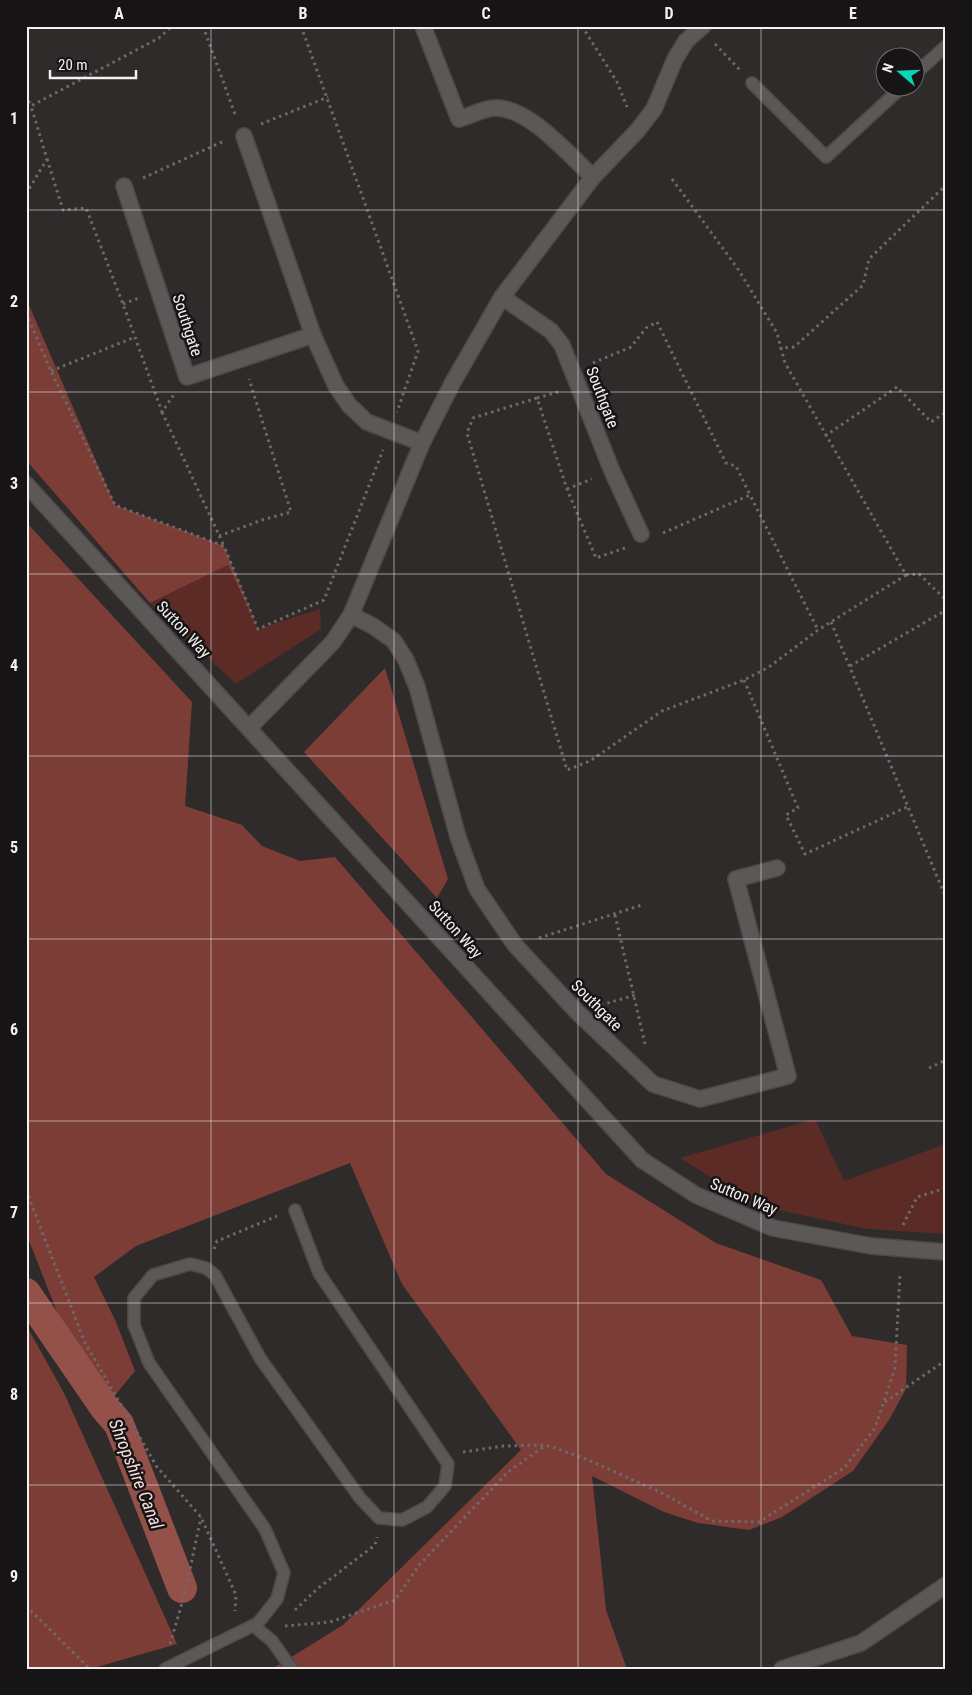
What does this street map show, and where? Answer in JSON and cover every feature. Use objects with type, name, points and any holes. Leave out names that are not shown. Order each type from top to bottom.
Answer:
[{"type":"street","points":[[423,26],[459,119],[494,108],[512,109],[527,117],[594,177]]},
{"type":"street","points":[[250,727],[333,642],[351,616],[422,443],[502,297],[594,177],[638,131],[654,109],[675,59],[686,41],[702,27]]},
{"type":"street","points":[[241,130],[313,335],[336,386],[349,405],[367,422],[422,443]]},
{"type":"street","name":"Southgate","points":[[124,186],[187,377],[313,335]]},
{"type":"street","name":"Southgate","points":[[502,297],[551,330],[562,345],[574,371],[637,539]]},
{"type":"street","name":"Sutton Way","points":[[26,484],[250,727],[642,1160],[696,1195],[773,1228],[871,1246],[946,1252]]},
{"type":"street","name":"Southgate","points":[[351,616],[374,626],[394,641],[406,660],[417,687],[458,837],[477,889],[514,945],[577,1012],[653,1084],[700,1099],[788,1076],[736,879],[777,868]]},
{"type":"street","points":[[782,1669],[819,1663],[861,1643],[946,1585]]},
{"type":"lane","points":[[924,66],[946,46]]},
{"type":"lane","points":[[752,83],[826,157],[890,98]]},
{"type":"lane","points":[[165,1669],[254,1625],[277,1599],[284,1573],[265,1529],[149,1363],[134,1325],[134,1298],[153,1275],[190,1264],[206,1268],[215,1275],[260,1358],[360,1498],[380,1518],[402,1520],[427,1507],[445,1486],[448,1464],[319,1273],[290,1211]]},
{"type":"lane","points":[[254,1625],[272,1640],[292,1669]]},
{"type":"path","points":[[31,106],[159,38],[172,26]]},
{"type":"path","points":[[203,26],[241,130]]},
{"type":"path","points":[[26,95],[63,210],[86,208],[162,412],[220,536],[258,629],[324,600],[390,432],[418,351],[301,26]]},
{"type":"path","points":[[582,26],[616,82],[638,131]]},
{"type":"path","points":[[702,27],[752,83]]},
{"type":"path","points":[[259,125],[328,97]]},
{"type":"path","points":[[124,186],[225,140]]},
{"type":"path","points":[[26,194],[47,159]]},
{"type":"path","points":[[672,179],[738,269],[777,333],[785,362],[825,436],[906,575]]},
{"type":"path","points":[[781,348],[794,347],[863,285],[869,259],[946,185]]},
{"type":"path","points":[[26,313],[51,371],[115,505],[224,546]]},
{"type":"path","points":[[574,371],[631,347],[646,328],[657,322],[726,463],[736,466],[818,630]]},
{"type":"path","points":[[51,371],[135,337]]},
{"type":"path","points":[[220,536],[262,520],[291,512],[242,359]]},
{"type":"path","points":[[162,412],[187,377]]},
{"type":"path","points":[[825,436],[897,387],[931,422],[946,412]]},
{"type":"path","points":[[637,539],[596,558],[567,489],[537,398],[473,418],[467,433],[567,770],[590,761],[662,711],[744,680],[769,667],[818,630],[906,575],[919,574],[946,600]]},
{"type":"path","points":[[661,533],[750,495]]},
{"type":"path","points":[[850,666],[946,610]]},
{"type":"path","points":[[831,622],[946,898]]},
{"type":"path","points":[[744,680],[798,808],[786,815],[805,854]]},
{"type":"path","points":[[800,856],[908,807]]},
{"type":"path","points":[[514,945],[642,905]]},
{"type":"path","points":[[615,915],[646,1048]]},
{"type":"path","points":[[577,1012],[635,995]]},
{"type":"path","points":[[929,1068],[946,1060]]},
{"type":"path","points":[[903,1225],[917,1197],[946,1188]]},
{"type":"path","points":[[26,1190],[85,1343],[157,1467],[201,1517],[236,1595],[234,1620],[270,1630],[279,1626],[330,1622],[395,1600],[420,1564],[508,1472],[546,1445]]},
{"type":"path","points":[[217,1241],[290,1211]]},
{"type":"path","points":[[443,1456],[503,1446],[546,1445],[586,1459],[653,1489],[712,1521],[760,1522],[844,1468],[875,1428],[895,1368],[900,1274]]},
{"type":"path","points":[[883,1403],[946,1360]]},
{"type":"path","points":[[168,1650],[185,1593],[201,1517]]},
{"type":"path","points":[[317,1589],[375,1545]]},
{"type":"path","points":[[26,1606],[90,1669]]},
{"type":"shaded area","points":[[26,298],[115,505],[224,546],[258,629],[228,565],[150,603],[26,460]]},
{"type":"shaded area","points":[[26,522],[192,702],[185,806],[242,825],[262,846],[300,861],[335,857],[606,1174],[716,1243],[821,1280],[852,1336],[907,1345],[906,1389],[889,1420],[853,1471],[782,1517],[749,1530],[698,1523],[664,1512],[592,1476],[606,1610],[627,1669],[272,1669],[343,1625],[521,1450],[402,1284],[350,1163],[136,1246],[94,1277],[116,1322],[135,1371],[98,1416],[26,1233]]},
{"type":"shaded area","points":[[228,565],[258,629],[320,609],[321,629],[236,684],[150,603]]},
{"type":"shaded area","points":[[385,668],[448,879],[437,898],[304,752]]},
{"type":"shaded area","points":[[815,1119],[844,1181],[946,1144],[946,1234],[868,1229],[769,1208],[717,1181],[680,1158]]},
{"type":"shaded area","points":[[26,1325],[64,1393],[177,1644],[90,1669],[26,1669]]},
{"type":"waterway","name":"Shropshire Canal","points":[[26,1293],[105,1408],[119,1424],[182,1588]]}]
